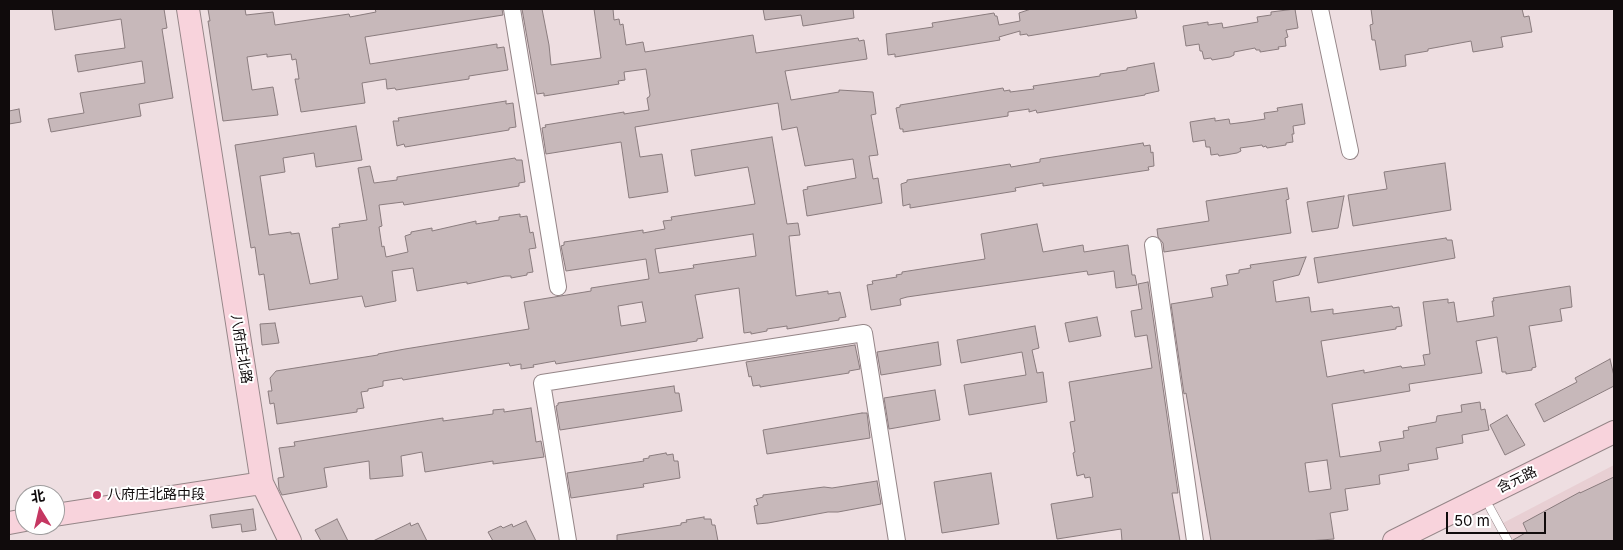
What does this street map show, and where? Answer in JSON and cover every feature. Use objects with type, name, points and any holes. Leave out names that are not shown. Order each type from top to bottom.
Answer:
[{"type":"street","name":"八府庄北路","points":[[188,9],[262,483],[290,541]]},
{"type":"street","points":[[512,9],[558,287]]},
{"type":"street","points":[[1320,9],[1350,151]]},
{"type":"street","points":[[1153,245],[1195,541]]},
{"type":"street","points":[[568,541],[542,383],[864,333],[897,541]]},
{"type":"street","name":"含元路","points":[[1394,541],[1614,432]]},
{"type":"street","name":"含元路","points":[[1426,541],[1614,447]]},
{"type":"street","points":[[65,513],[262,483]]},
{"type":"lane","points":[[1490,508],[1508,541]]},
{"type":"shaded area","points":[[1614,465],[1614,541],[1513,541],[1503,523]]},
{"type":"building","points":[[52,9],[164,9],[167,28],[162,29],[173,98],[139,104],[141,116],[51,132],[48,119],[84,113],[80,93],[145,83],[142,61],[78,72],[75,55],[125,48],[121,19],[55,30]]},
{"type":"building","points":[[208,9],[245,9],[246,15],[273,12],[275,25],[349,14],[350,17],[376,12],[375,9],[502,9],[503,15],[365,37],[370,64],[497,44],[497,48],[504,47],[508,70],[469,76],[469,79],[396,90],[395,88],[387,89],[386,79],[362,83],[365,103],[301,112],[295,79],[299,79],[296,59],[292,60],[291,54],[267,57],[267,54],[247,57],[252,90],[273,87],[278,115],[223,121],[208,21],[210,21]]},
{"type":"building","points":[[522,9],[542,9],[551,65],[601,58],[594,9],[613,9],[614,20],[619,19],[620,25],[623,24],[626,45],[643,42],[645,52],[753,35],[756,53],[858,38],[859,41],[864,40],[867,59],[785,71],[791,100],[839,92],[839,90],[873,92],[876,114],[871,115],[878,155],[869,156],[873,179],[878,178],[882,203],[807,216],[803,190],[808,189],[807,187],[856,178],[853,159],[805,166],[797,127],[782,130],[778,103],[635,127],[640,157],[662,154],[668,192],[629,198],[621,142],[546,154],[542,128],[546,127],[545,125],[624,112],[624,114],[649,110],[647,98],[650,95],[646,69],[624,72],[625,80],[618,81],[619,84],[544,96],[544,93],[537,94]]},
{"type":"building","points":[[763,9],[853,9],[854,18],[803,26],[801,15],[765,20]]},
{"type":"building","points":[[1031,9],[1135,9],[1137,18],[1028,36],[1027,34],[1020,35],[1020,31],[999,37],[1000,40],[895,57],[895,54],[888,55],[886,34],[933,27],[932,23],[994,13],[997,16],[999,25],[1020,21],[1019,13]]},
{"type":"building","points":[[1295,9],[1298,28],[1286,30],[1288,37],[1285,38],[1286,46],[1278,47],[1279,49],[1260,52],[1260,50],[1255,48],[1234,52],[1234,55],[1230,57],[1212,60],[1211,58],[1204,59],[1199,44],[1186,46],[1183,26],[1208,22],[1208,25],[1222,23],[1223,28],[1258,22],[1257,17],[1271,15],[1271,12]]},
{"type":"building","points":[[1371,9],[1522,9],[1524,17],[1529,16],[1532,32],[1501,37],[1503,47],[1473,52],[1471,41],[1428,49],[1428,51],[1405,55],[1406,66],[1380,70],[1375,40],[1372,40],[1370,25],[1373,24]]},
{"type":"building","points":[[1154,63],[1159,91],[1145,95],[1037,113],[1036,110],[1029,112],[1029,109],[1008,112],[1008,116],[903,132],[903,129],[900,129],[896,108],[900,107],[900,105],[1003,88],[1004,91],[1010,90],[1010,92],[1034,89],[1033,86],[1100,76],[1100,74]]},
{"type":"building","points":[[506,101],[506,104],[513,103],[516,127],[509,128],[509,130],[405,147],[404,144],[397,146],[393,121],[399,121],[398,118]]},
{"type":"building","points":[[1302,104],[1305,124],[1293,126],[1293,142],[1286,143],[1286,145],[1267,148],[1262,145],[1240,148],[1241,151],[1237,153],[1219,156],[1218,154],[1211,155],[1210,147],[1206,147],[1205,140],[1193,142],[1190,122],[1215,118],[1215,121],[1229,119],[1230,124],[1265,119],[1264,113],[1278,111],[1277,108]]},
{"type":"building","points":[[19,109],[21,122],[9,124],[9,111]]},
{"type":"building","points":[[356,126],[362,160],[316,167],[314,153],[283,158],[285,172],[260,176],[269,235],[291,232],[291,234],[299,233],[310,284],[338,279],[332,228],[340,227],[339,224],[367,220],[358,168],[370,166],[374,183],[397,180],[397,177],[515,158],[516,160],[522,160],[525,182],[519,183],[519,186],[404,205],[403,202],[379,205],[382,226],[379,227],[382,247],[384,246],[386,257],[408,252],[405,236],[411,234],[411,232],[432,228],[432,231],[476,221],[476,224],[499,220],[499,217],[520,214],[520,217],[527,216],[530,233],[533,232],[536,248],[529,249],[533,272],[511,278],[511,276],[505,276],[467,284],[467,282],[417,291],[413,268],[392,271],[396,301],[365,307],[362,296],[269,310],[264,274],[259,275],[255,247],[251,248],[235,145]]},
{"type":"building","points":[[772,137],[787,224],[798,223],[800,235],[789,236],[796,296],[828,291],[828,294],[840,292],[846,317],[839,318],[839,320],[787,329],[787,326],[751,334],[751,332],[744,333],[739,288],[695,295],[703,338],[697,339],[697,341],[556,364],[555,361],[521,369],[521,364],[510,366],[509,363],[403,380],[402,378],[383,381],[383,386],[361,392],[364,408],[357,409],[357,412],[277,424],[274,403],[270,404],[268,391],[272,391],[270,378],[276,371],[529,329],[524,302],[591,291],[591,288],[649,279],[646,259],[566,271],[561,246],[564,245],[564,242],[643,230],[643,233],[665,229],[663,221],[672,220],[671,217],[755,204],[748,167],[695,176],[691,150]],"holes":[[[753,234],[756,256],[693,265],[694,268],[659,273],[655,249]],[[642,302],[646,322],[621,326],[618,306]]]},
{"type":"building","points":[[1143,143],[1144,146],[1150,145],[1151,153],[1153,152],[1154,166],[1148,167],[1149,170],[1043,186],[1043,183],[1015,188],[1016,191],[910,208],[910,204],[903,206],[901,184],[907,182],[907,180],[1010,164],[1011,167],[1040,162],[1040,159]]},
{"type":"building","points":[[1445,163],[1451,210],[1353,226],[1348,195],[1387,189],[1384,172]]},
{"type":"building","points":[[1287,188],[1289,199],[1286,200],[1291,233],[1164,252],[1163,243],[1158,237],[1157,229],[1209,221],[1206,201]]},
{"type":"building","points":[[1344,196],[1338,228],[1312,232],[1307,202]]},
{"type":"building","points":[[1037,224],[1043,252],[1083,245],[1084,252],[1128,245],[1132,275],[1135,275],[1137,285],[1116,288],[1114,271],[1088,275],[1087,271],[907,297],[900,299],[901,305],[871,310],[867,285],[873,284],[872,281],[897,277],[896,275],[902,274],[902,272],[985,259],[981,234]]},
{"type":"building","points":[[1446,238],[1447,240],[1452,240],[1455,258],[1318,283],[1314,258]]},
{"type":"building","points":[[1306,257],[1299,275],[1273,281],[1276,302],[1309,297],[1311,312],[1333,309],[1333,314],[1392,306],[1393,308],[1399,307],[1402,326],[1396,327],[1396,329],[1321,341],[1327,377],[1364,370],[1364,373],[1401,366],[1402,368],[1425,365],[1423,355],[1430,354],[1423,302],[1448,299],[1448,303],[1454,302],[1457,322],[1494,316],[1493,298],[1570,286],[1572,307],[1560,309],[1562,321],[1529,326],[1536,367],[1532,368],[1532,370],[1506,374],[1506,372],[1502,372],[1497,337],[1476,341],[1482,373],[1409,384],[1410,391],[1332,404],[1340,457],[1381,451],[1379,442],[1404,438],[1403,431],[1409,430],[1408,427],[1436,422],[1437,416],[1462,412],[1461,405],[1480,402],[1481,410],[1485,409],[1489,430],[1462,435],[1463,443],[1436,448],[1438,459],[1408,464],[1409,470],[1379,475],[1380,484],[1345,489],[1348,510],[1330,513],[1334,539],[1308,541],[1211,541],[1186,393],[1184,394],[1171,304],[1213,297],[1211,288],[1228,285],[1226,275],[1239,273],[1239,270],[1251,268],[1250,265]],"holes":[[[1327,460],[1331,489],[1309,492],[1305,463]]]},
{"type":"building","points":[[1148,282],[1178,493],[1172,493],[1180,541],[1122,541],[1121,529],[1057,539],[1051,504],[1093,497],[1090,477],[1085,478],[1084,474],[1077,476],[1070,422],[1075,421],[1069,382],[1152,368],[1147,335],[1135,337],[1131,311],[1142,309],[1138,284]]},
{"type":"building","points":[[1097,317],[1101,336],[1069,342],[1065,323]]},
{"type":"building","points":[[275,323],[279,343],[262,345],[260,324]]},
{"type":"building","points":[[1035,326],[1039,348],[1032,350],[1037,373],[1043,372],[1047,402],[969,415],[964,385],[1026,375],[1022,352],[961,363],[957,340]]},
{"type":"building","points":[[938,342],[941,365],[881,375],[877,352]]},
{"type":"building","points":[[855,345],[860,369],[849,371],[849,373],[760,387],[760,385],[753,386],[751,376],[749,377],[746,362]]},
{"type":"building","points":[[1610,359],[1614,386],[1544,422],[1535,404],[1577,382],[1575,378]]},
{"type":"building","points":[[674,386],[675,393],[679,393],[682,411],[560,430],[556,406],[558,403]]},
{"type":"building","points":[[935,390],[940,420],[889,429],[884,398]]},
{"type":"building","points":[[531,408],[536,442],[541,441],[544,457],[493,464],[493,461],[425,472],[422,452],[401,456],[403,476],[370,479],[369,461],[324,468],[327,487],[282,495],[279,489],[278,478],[284,477],[279,448],[295,446],[294,442],[443,418],[443,421],[493,414],[493,410],[504,409],[504,412]]},
{"type":"building","points":[[867,413],[870,438],[767,454],[763,430]]},
{"type":"building","points":[[1507,415],[1525,445],[1505,455],[1490,425]]},
{"type":"building","points":[[666,453],[667,455],[673,454],[674,461],[678,461],[680,478],[643,484],[644,487],[571,498],[567,473],[644,461],[643,459],[649,458],[649,456]]},
{"type":"building","points":[[991,473],[999,524],[942,533],[934,482]]},
{"type":"building","points":[[1614,477],[1614,541],[1513,540],[1527,532],[1523,523],[1580,492]]},
{"type":"building","points":[[877,481],[881,504],[757,524],[754,506],[758,505],[756,499],[763,497],[763,495]]},
{"type":"building","points":[[253,509],[256,530],[242,532],[241,524],[212,528],[210,515]]},
{"type":"building","points":[[704,517],[704,519],[711,519],[712,525],[715,525],[718,541],[617,541],[617,535],[681,525],[681,523],[687,522],[686,520]]},
{"type":"building","points":[[337,519],[348,541],[321,541],[315,530]]},
{"type":"building","points":[[526,521],[536,541],[493,541],[488,532],[501,526],[503,528],[512,524],[513,527]]},
{"type":"building","points":[[410,523],[411,526],[418,523],[427,541],[373,541]]},
{"type":"place","name":"八府庄北路中段","points":[[97,495]]}]
